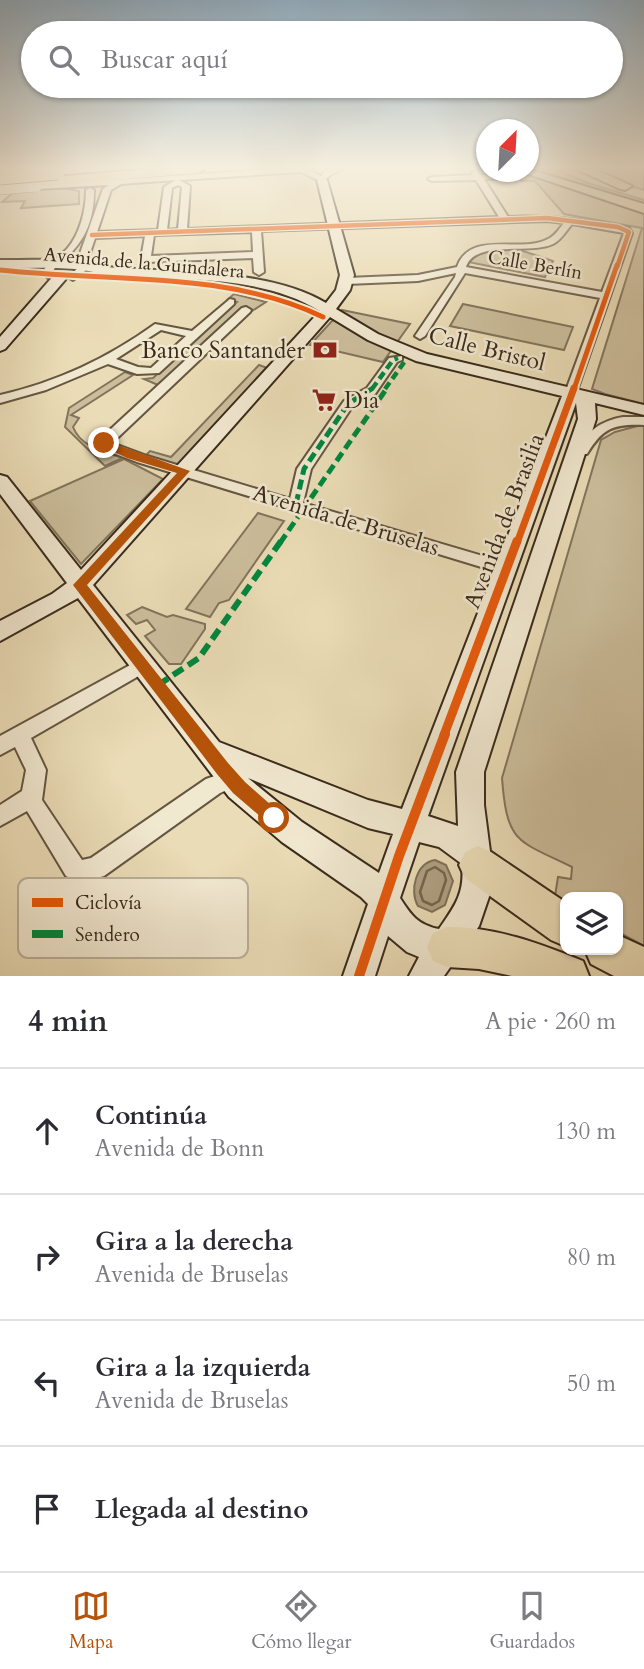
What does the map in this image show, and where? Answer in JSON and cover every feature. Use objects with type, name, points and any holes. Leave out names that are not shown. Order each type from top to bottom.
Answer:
[{"type":"highway","points":[[477,860],[560,922]]},
{"type":"highway","points":[[436,962],[477,946],[513,955],[568,976]]},
{"type":"highway","points":[[615,955],[644,969]]},
{"type":"street","points":[[65,272],[86,215]]},
{"type":"street","points":[[0,346],[65,272],[83,258],[92,235],[96,215]]},
{"type":"street","points":[[162,233],[165,215]]},
{"type":"street","points":[[182,232],[183,215]]},
{"type":"street","points":[[0,632],[53,604],[80,585],[325,314],[346,281],[330,215]]},
{"type":"street","points":[[502,215],[504,218]]},
{"type":"street","points":[[92,235],[504,218],[572,220]]},
{"type":"street","name":"Avenida de Brasilia","points":[[411,825],[508,569],[576,400],[605,296],[628,233],[626,230],[572,220]]},
{"type":"street","name":"Calle Berlín","points":[[459,269],[465,257],[481,249],[550,242],[563,232],[572,220]]},
{"type":"street","points":[[256,229],[259,272]]},
{"type":"street","points":[[150,233],[146,259],[258,255]]},
{"type":"street","name":"Avenida de la Guindalera","points":[[0,264],[242,289],[282,298],[325,314]]},
{"type":"street","name":"Calle Berlín","points":[[346,281],[418,278],[459,269],[605,296]]},
{"type":"street","name":"Calle Bristol","points":[[420,336],[460,277],[459,269]]},
{"type":"street","name":"Avenida de la Guindalera","points":[[0,270],[65,272]]},
{"type":"street","points":[[107,359],[130,369],[152,373],[230,302]]},
{"type":"street","name":"Avenida de Bruselas","points":[[246,310],[105,442],[107,446],[131,456],[508,569]]},
{"type":"street","name":"Calle Bristol","points":[[325,314],[362,342],[398,358],[576,400],[644,410]]},
{"type":"street","name":"Calle Bristol","points":[[325,314],[422,358],[644,420]]},
{"type":"street","points":[[0,399],[52,385],[131,348],[159,326],[194,335]]},
{"type":"street","name":"Calle Bristol","points":[[296,505],[304,469],[348,404],[371,391],[393,359],[398,358]]},
{"type":"street","name":"Avenida de Brasilia","points":[[436,962],[468,915],[479,882],[470,805],[470,772],[587,419],[576,400]]},
{"type":"street","name":"Avenida de Brasilia","points":[[574,459],[581,454],[592,433],[601,427],[644,420]]},
{"type":"street","points":[[0,481],[232,779],[274,818],[360,877],[385,901],[394,921],[418,941],[436,962]]},
{"type":"street","points":[[0,746],[143,665]]},
{"type":"street","points":[[22,733],[21,740],[36,771],[31,797],[74,868],[80,872],[88,872],[213,786],[232,779]]},
{"type":"street","points":[[208,749],[368,814],[456,839],[477,860]]},
{"type":"street","points":[[0,816],[31,797]]},
{"type":"street","points":[[359,976],[411,825]]},
{"type":"shaded area","points":[[567,215],[644,215],[644,404],[592,389],[642,228]]},
{"type":"shaded area","points":[[495,249],[523,251],[553,261],[545,277],[468,262],[478,253]]},
{"type":"shaded area","points":[[234,294],[266,302],[252,311],[240,309],[158,385],[144,379],[153,378],[237,302],[228,299]]},
{"type":"shaded area","points":[[463,304],[573,327],[564,350],[450,326]]},
{"type":"shaded area","points":[[342,310],[410,324],[383,362],[310,345]]},
{"type":"shaded area","points":[[259,365],[273,370],[185,468],[144,457],[150,451],[171,457]]},
{"type":"shaded area","points":[[125,372],[133,375],[71,415],[79,418],[73,427],[81,439],[93,447],[122,458],[105,466],[65,427],[69,408]]},
{"type":"shaded area","points":[[644,426],[644,946],[623,935],[623,892],[560,892],[560,899],[555,896],[558,877],[571,879],[572,867],[518,837],[507,816],[502,778],[601,440],[615,432]]},
{"type":"shaded area","points":[[124,459],[163,479],[81,564],[30,501]]},
{"type":"shaded area","points":[[258,513],[284,521],[229,600],[219,603],[210,617],[186,609]]},
{"type":"shaded area","points":[[142,607],[167,617],[173,615],[205,624],[205,629],[181,664],[169,664],[145,636],[155,630],[147,620],[136,624],[127,615]]},
{"type":"water","points":[[435,860],[446,865],[453,881],[445,905],[432,912],[418,906],[414,886],[423,866]]},
{"type":"marked path","points":[[296,504],[304,469],[348,404],[371,391],[393,360],[398,358]]},
{"type":"marked path","points":[[311,498],[405,361]]},
{"type":"marked path","points":[[158,685],[199,658],[298,517]]},
{"type":"cycle path","points":[[92,235],[547,218],[618,227],[629,232],[565,414],[399,856],[359,976]]},
{"type":"cycle path","points":[[0,270],[239,289],[282,299],[323,317]]},
{"type":"place","name":"Banco Santander","points":[[325,350]]},
{"type":"place","name":"Dia","points":[[324,400]]},
{"type":"route","points":[[104,443],[131,456],[184,471],[80,585],[239,788],[274,818]]}]
